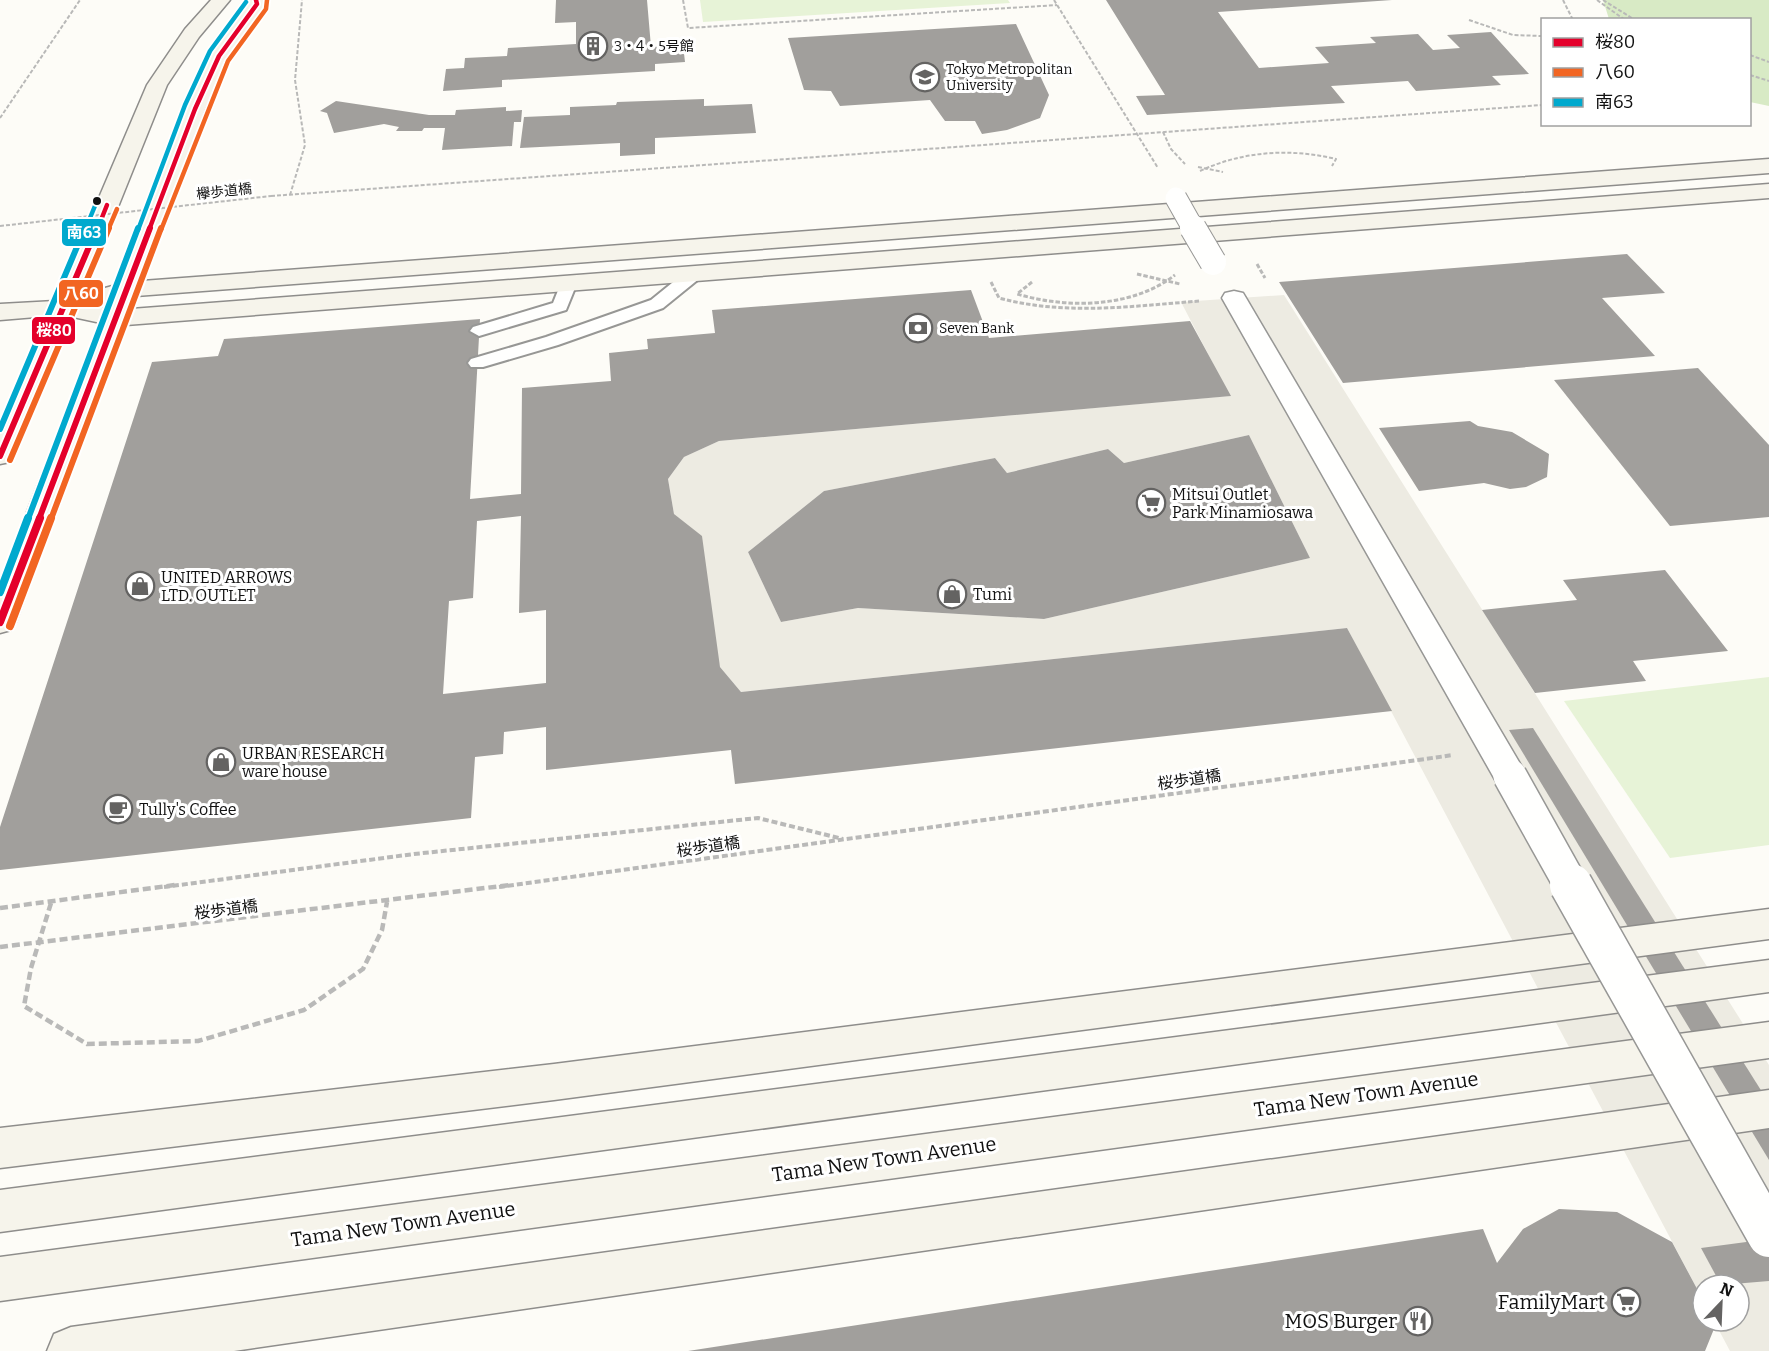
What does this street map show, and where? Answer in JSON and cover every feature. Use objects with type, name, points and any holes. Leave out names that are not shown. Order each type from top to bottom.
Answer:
[{"type":"street","points":[[0,456],[62,308],[84,263],[157,85],[192,33],[221,0]]},
{"type":"street","points":[[0,622],[200,99],[219,56],[257,4],[256,0]]},
{"type":"street","points":[[0,312],[62,308],[128,289],[1769,166]]},
{"type":"street","points":[[62,308],[117,318],[1769,191]]},
{"type":"street","points":[[1176,198],[1210,258]]},
{"type":"street","points":[[1219,300],[1510,776],[1769,1236]]},
{"type":"street","points":[[0,1148],[555,1082],[1769,924]]},
{"type":"street","points":[[0,1211],[1769,976]]},
{"type":"street","name":"Tama New Town Avenue","points":[[0,1279],[1769,1040]]},
{"type":"street","points":[[71,1351],[1769,1109]]},
{"type":"lane","points":[[477,363],[552,341],[657,304],[693,274]]},
{"type":"lane","points":[[479,331],[560,306],[568,283]]},
{"type":"path","points":[[0,118],[80,0]]},
{"type":"path","points":[[290,195],[305,145],[295,80],[302,0]]},
{"type":"path","points":[[682,0],[688,28],[1057,5]]},
{"type":"path","points":[[1054,0],[1138,134]]},
{"type":"path","points":[[1563,0],[1573,18]]},
{"type":"path","points":[[1597,0],[1621,18]]},
{"type":"path","points":[[1603,0],[1632,18]]},
{"type":"path","points":[[1469,20],[1513,35],[1541,36]]},
{"type":"path","points":[[1751,56],[1769,62]]},
{"type":"path","points":[[1751,76],[1769,81]]},
{"type":"path","name":"欅歩道橋","points":[[0,226],[271,196],[1541,105]]},
{"type":"path","points":[[1163,132],[1171,149],[1185,164],[1225,172]]},
{"type":"path","points":[[1176,198],[1192,197],[1185,179],[1232,159],[1268,154],[1301,153],[1336,159],[1333,166],[1323,168]]},
{"type":"path","points":[[1033,282],[1023,287],[1017,294],[1036,301],[1081,302],[1125,297],[1158,288],[1182,269],[1183,255],[1210,258]]},
{"type":"path","points":[[986,273],[999,298],[1030,307],[1050,309],[1276,296],[1260,269]]},
{"type":"path","points":[[1136,274],[1183,285]]},
{"type":"path","points":[[1197,295],[1219,300]]},
{"type":"path","name":"桜歩道橋","points":[[0,947],[387,902],[1418,760]]},
{"type":"path","points":[[0,908],[414,854],[758,818],[843,839]]},
{"type":"path","points":[[51,903],[31,968],[24,1006],[87,1044],[198,1041],[303,1010],[363,969],[382,930],[387,902]]},
{"type":"green space","points":[[700,0],[1008,0],[1010,3],[703,22]]},
{"type":"green space","points":[[1603,0],[1769,0],[1769,106],[1751,102],[1751,18],[1609,18]]},
{"type":"green space","points":[[1769,677],[1769,845],[1670,858],[1564,701]]},
{"type":"shaded area","points":[[1284,295],[1769,1065],[1769,1351],[1730,1351],[1720,1333],[1751,1333],[1751,1273],[1691,1273],[1691,1277],[1347,628],[741,692],[720,667],[674,514],[668,479],[684,457],[719,441],[1230,396],[1181,302]],"holes":[[[1249,435],[1310,558],[1044,619],[858,608],[781,622],[748,552],[824,491],[995,458],[1007,473],[1108,449],[1124,463]]]},
{"type":"building","name":"3・4・5号館","points":[[556,0],[647,0],[651,47],[683,45],[685,62],[655,64],[655,71],[502,80],[502,87],[443,91],[446,69],[464,68],[465,58],[507,56],[508,48],[576,44],[576,22],[555,23]]},
{"type":"building","points":[[1106,0],[1392,0],[1218,12],[1259,68],[1329,63],[1315,47],[1376,43],[1370,37],[1418,34],[1433,50],[1460,48],[1447,35],[1491,32],[1529,74],[1492,76],[1501,85],[1416,91],[1408,81],[1331,86],[1345,103],[1147,115],[1136,96],[1165,95]]},
{"type":"building","points":[[1016,24],[1049,95],[1040,118],[1007,130],[982,134],[975,121],[945,121],[930,100],[840,106],[831,91],[804,90],[788,38]]},
{"type":"building","points":[[704,99],[704,106],[752,104],[756,133],[655,138],[655,154],[620,156],[620,143],[520,148],[524,117],[570,115],[570,107],[616,105],[617,102]]},
{"type":"building","points":[[336,101],[429,115],[455,115],[456,110],[506,107],[506,111],[522,110],[521,122],[514,122],[512,146],[442,150],[445,128],[396,131],[399,127],[384,124],[334,133],[327,113],[320,111]]},
{"type":"building","points":[[1627,254],[1665,293],[1602,298],[1655,356],[1343,383],[1279,282]]},
{"type":"building","points":[[971,290],[989,338],[1190,321],[1231,396],[719,441],[684,457],[668,479],[674,514],[702,536],[720,667],[741,692],[1347,628],[1392,711],[735,784],[731,750],[546,770],[546,727],[504,732],[503,754],[475,757],[471,818],[0,870],[0,827],[152,362],[218,356],[224,339],[480,319],[470,499],[521,494],[522,388],[611,381],[609,353],[648,349],[647,339],[715,333],[712,310]],"holes":[[[521,516],[519,613],[546,610],[546,683],[443,694],[449,601],[473,598],[477,521]]]},
{"type":"building","points":[[1698,368],[1769,445],[1769,517],[1670,526],[1554,380]]},
{"type":"building","points":[[1470,421],[1478,426],[1512,432],[1549,454],[1547,477],[1526,487],[1510,489],[1484,483],[1419,491],[1379,428]]},
{"type":"building","points":[[1249,435],[1310,558],[1044,619],[858,608],[781,622],[748,552],[824,491],[995,458],[1007,473],[1108,449],[1124,463]]},
{"type":"building","points":[[1665,570],[1728,651],[1633,661],[1646,681],[1535,693],[1482,610],[1577,600],[1563,580]]},
{"type":"building","points":[[1533,728],[1769,1103],[1769,1160],[1509,730]]},
{"type":"building","points":[[1559,1209],[1617,1212],[1672,1242],[1691,1278],[1691,1333],[1712,1333],[1705,1351],[688,1351],[1483,1229],[1497,1263],[1523,1229]]},
{"type":"building","points":[[1769,1239],[1769,1281],[1751,1282],[1751,1273],[1715,1273],[1701,1248]]},
{"type":"transit line","name":"桜80","points":[[0,622],[195,109],[219,56],[257,4],[256,0]]},
{"type":"transit line","name":"八60","points":[[10,626],[205,113],[228,61],[266,9],[267,0]]},
{"type":"transit line","name":"南63","points":[[0,592],[185,105],[210,51],[246,2]]},
{"type":"transit line","name":"南63","points":[[0,429],[97,201]]},
{"type":"transit line","name":"桜80","points":[[0,456],[107,205]]},
{"type":"transit line","name":"八60","points":[[10,460],[117,209]]},
{"type":"place","name":"3・4・5号館","points":[[593,46]]},
{"type":"place","name":"Tokyo Metropolitan University","points":[[925,77]]},
{"type":"place","name":"Seven Bank","points":[[918,328]]},
{"type":"place","name":"Mitsui Outlet Park Minamiosawa","points":[[1151,503]]},
{"type":"place","name":"UNITED ARROWS LTD. OUTLET","points":[[140,586]]},
{"type":"place","name":"Tumi","points":[[952,594]]},
{"type":"place","name":"URBAN RESEARCH ware house","points":[[221,762]]},
{"type":"place","name":"Tully's Coffee","points":[[118,809]]},
{"type":"place","name":"FamilyMart","points":[[1626,1302]]},
{"type":"place","name":"MOS Burger","points":[[1418,1321]]}]
